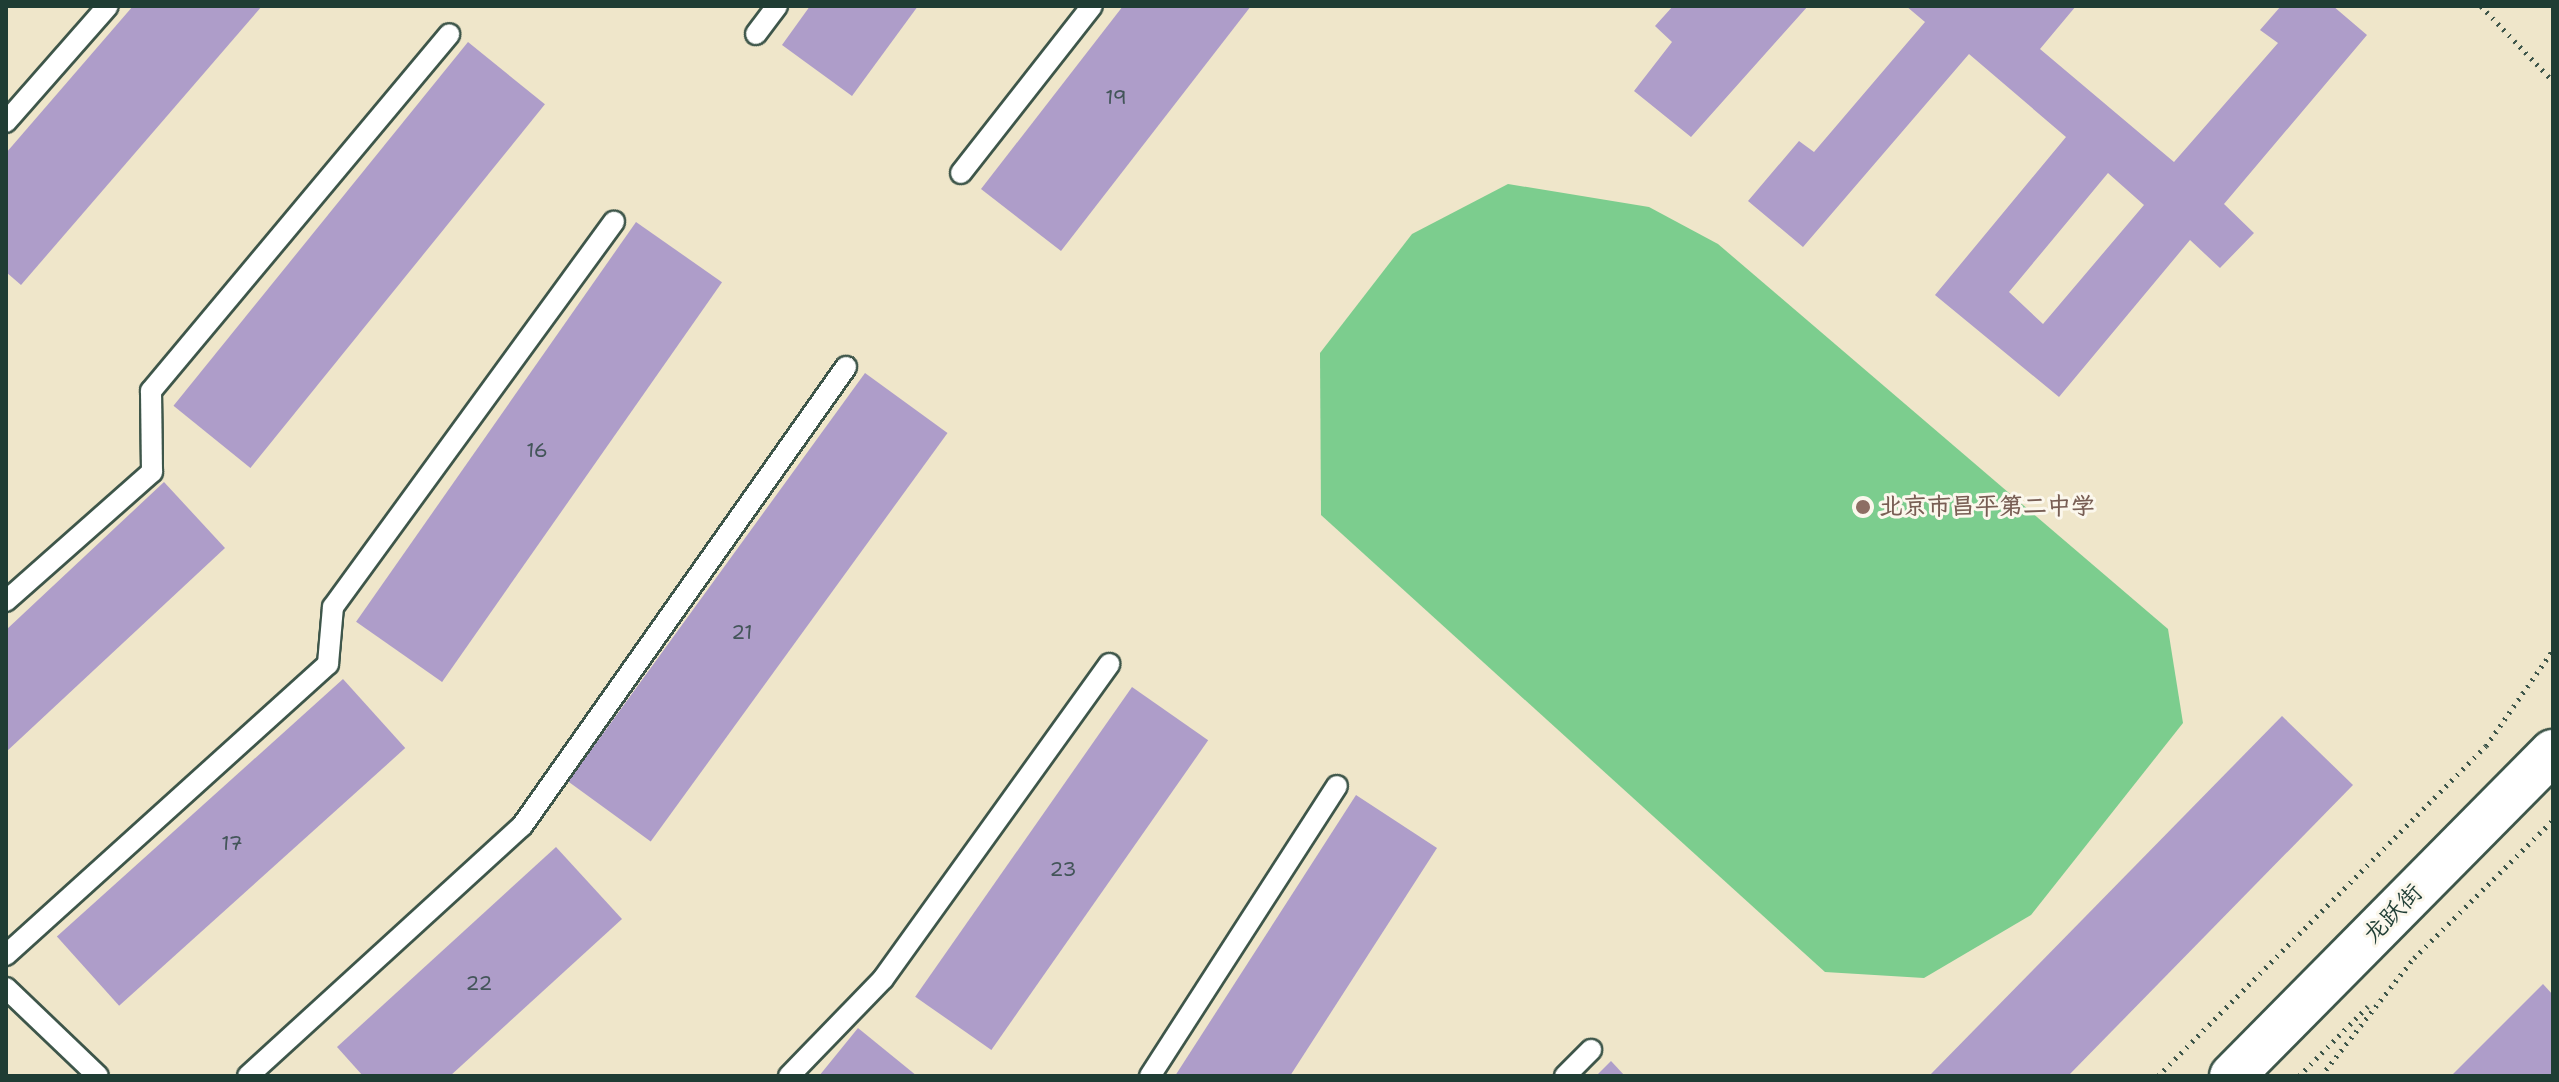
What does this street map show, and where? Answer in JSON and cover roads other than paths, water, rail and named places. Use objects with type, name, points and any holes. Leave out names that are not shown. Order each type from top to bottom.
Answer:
[{"type":"street","name":"龙跃街","points":[[2232,1076],[2553,752]]},
{"type":"lane","points":[[6,122],[108,6]]},
{"type":"lane","points":[[756,34],[777,6]]},
{"type":"lane","points":[[961,173],[1092,6]]},
{"type":"lane","points":[[6,601],[152,472],[151,391],[449,34]]},
{"type":"lane","points":[[6,955],[328,664],[333,607],[614,222]]},
{"type":"lane","points":[[248,1076],[522,826],[846,367]]},
{"type":"lane","points":[[789,1076],[883,979],[1109,664]]},
{"type":"lane","points":[[1150,1076],[1337,786]]},
{"type":"lane","points":[[6,988],[98,1076]]},
{"type":"lane","points":[[1565,1076],[1591,1050]]},
{"type":"place","name":"北京市昌平第二中学","points":[[1863,507]]}]
